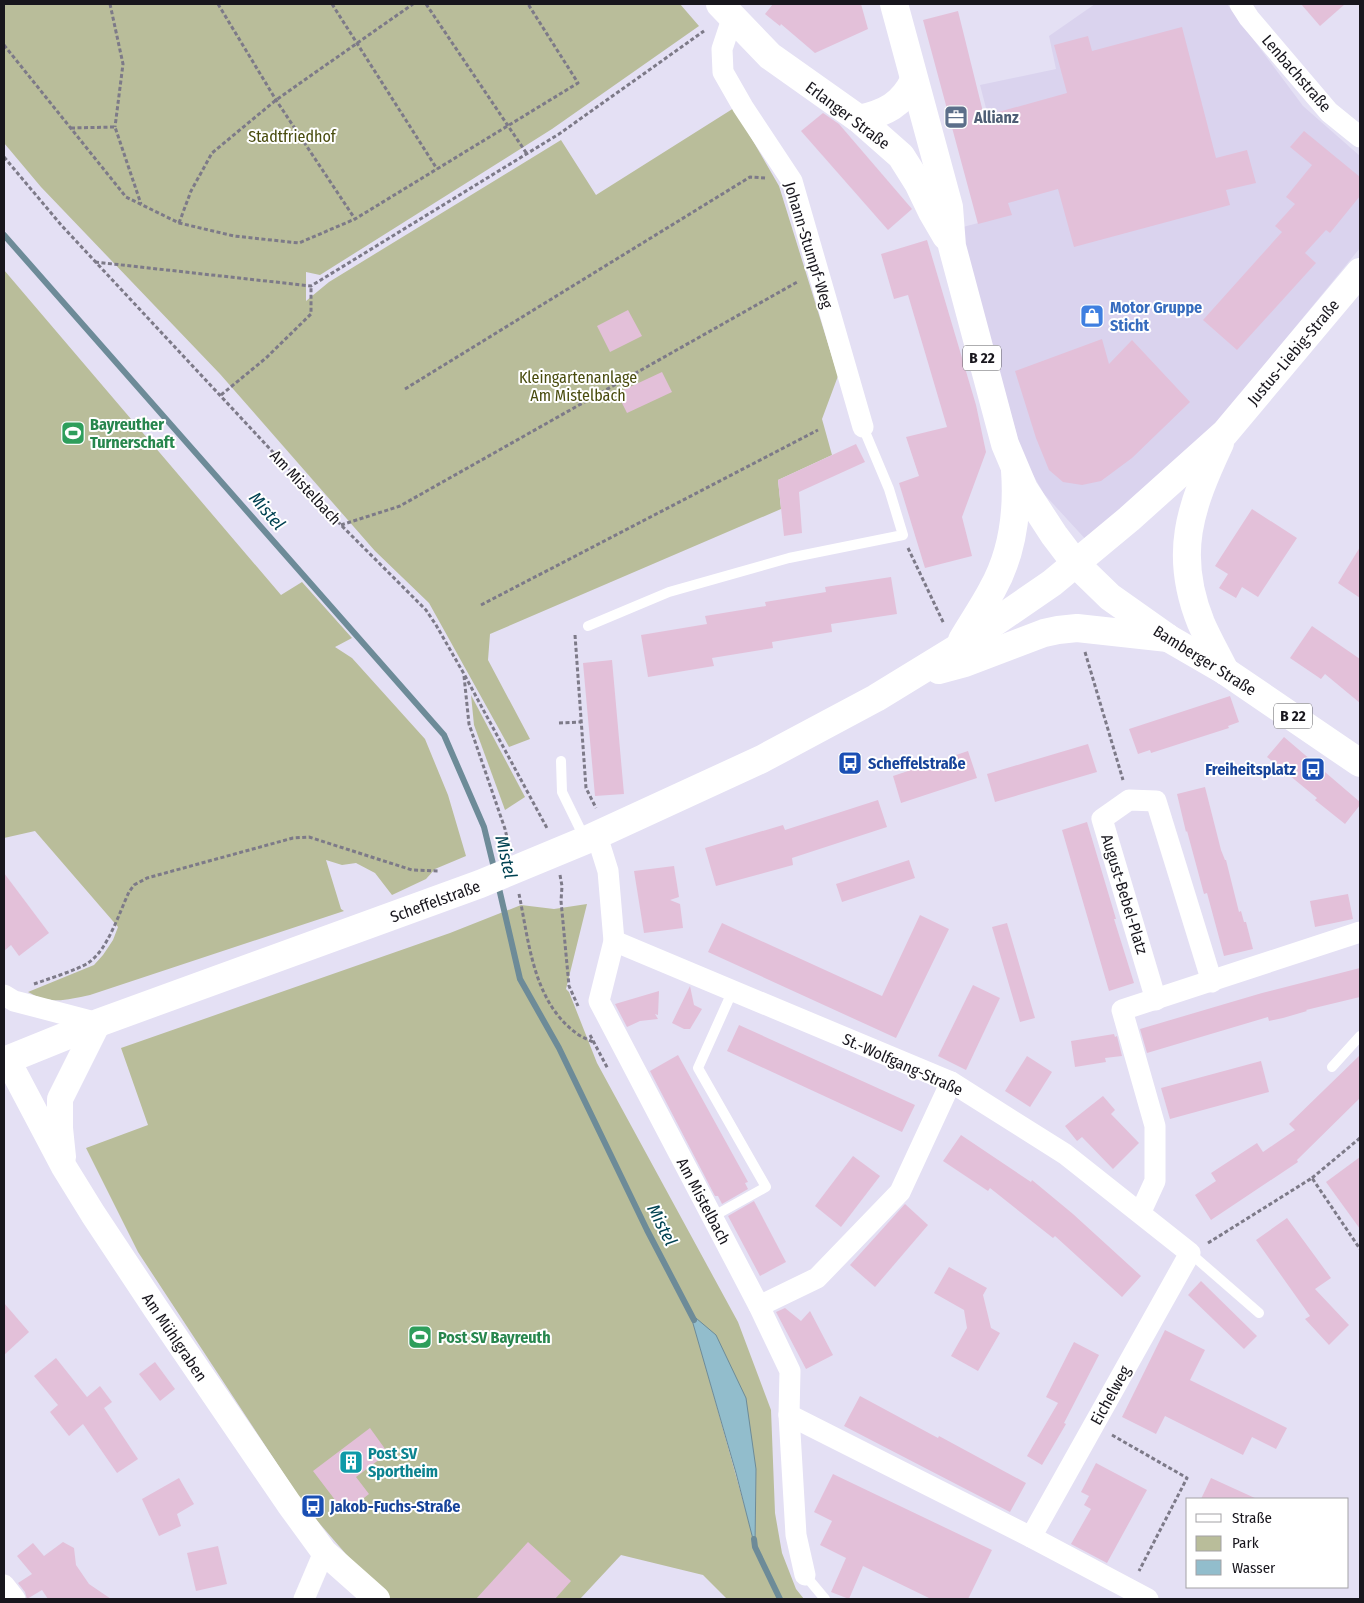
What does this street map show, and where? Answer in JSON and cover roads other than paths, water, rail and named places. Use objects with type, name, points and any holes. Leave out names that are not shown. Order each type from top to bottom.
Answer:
[{"type":"main road","name":"B 22","points":[[894,4],[949,207],[952,246],[1005,444],[1024,489],[1044,521],[1076,564]]},
{"type":"main road","name":"Erlanger Straße","points":[[726,11],[770,56],[880,136],[905,162],[952,246]]},
{"type":"main road","points":[[859,119],[875,116],[894,105],[908,92],[914,80]]},
{"type":"main road","name":"Justus-Liebig-Straße","points":[[1225,433],[1360,272]]},
{"type":"main road","points":[[956,649],[1052,583],[1076,564],[1225,433]]},
{"type":"main road","points":[[1225,433],[1203,479],[1192,516],[1185,554],[1190,588],[1201,623],[1225,671]]},
{"type":"main road","points":[[956,649],[993,590],[1007,555],[1016,511],[1015,470]]},
{"type":"main road","name":"Bamberger Straße","points":[[1076,564],[1124,608],[1168,638],[1225,671],[1360,763]]},
{"type":"main road","points":[[911,677],[964,663],[1044,633],[1077,628],[1168,638]]},
{"type":"main road","name":"Scheffelstraße","points":[[5,1058],[480,884],[592,838],[762,759],[876,698],[956,649]]},
{"type":"street","name":"Lenbachstraße","points":[[1240,4],[1249,18],[1330,112],[1360,137]]},
{"type":"street","name":"Johann-Stumpf-Weg","points":[[726,11],[722,49],[723,72],[743,107],[792,181],[863,427]]},
{"type":"street","name":"August-Bebel-Platz","points":[[1156,1000],[1102,819],[1129,800],[1156,801],[1212,982]]},
{"type":"street","name":"Am Mistelbach","points":[[592,838],[608,871],[614,941],[599,1001],[759,1306],[790,1371],[789,1415],[796,1535],[805,1575]]},
{"type":"street","points":[[1139,1212],[1155,1181],[1155,1126],[1122,1010],[1360,932]]},
{"type":"street","name":"St.-Wolfgang-Straße","points":[[614,941],[951,1082],[1065,1154],[1190,1253]]},
{"type":"street","points":[[6,996],[14,1002],[98,1023],[60,1099],[60,1128],[64,1167]]},
{"type":"street","name":"Am Mühlgraben","points":[[5,1058],[64,1167],[151,1302],[289,1504],[324,1552],[377,1599]]},
{"type":"street","points":[[759,1306],[816,1278],[900,1192],[951,1082]]},
{"type":"street","name":"Eichelweg","points":[[1031,1537],[1190,1253]]},
{"type":"street","points":[[789,1415],[1031,1537],[1148,1599]]},
{"type":"street","points":[[304,1599],[324,1552]]},
{"type":"street","points":[[4,1585],[15,1599]]},
{"type":"lane","points":[[588,626],[669,592],[788,558],[903,535],[889,489],[863,427]]},
{"type":"lane","points":[[561,761],[562,792],[592,838]]},
{"type":"lane","points":[[712,1217],[766,1187],[698,1068],[733,990]]},
{"type":"lane","points":[[1332,1067],[1360,1036]]},
{"type":"lane","points":[[1190,1253],[1258,1313]]},
{"type":"lane","points":[[805,1575],[825,1599]]},
{"type":"water","points":[[690,1313],[716,1335],[746,1398],[756,1469],[755,1547],[736,1473]]},
{"type":"waterway","name":"Mistel","points":[[4,235],[444,735],[484,827],[495,872]]},
{"type":"waterway","name":"Mistel","points":[[498,884],[520,979],[559,1048],[647,1230],[694,1320]]},
{"type":"waterway","name":"Mistel","points":[[754,1539],[755,1547],[780,1599]]},
{"type":"place","name":"Allianz","points":[[956,117]]},
{"type":"place","name":"Motor Gruppe Sticht","points":[[1092,316]]},
{"type":"place","name":"Bayreuther Turnerschaft","points":[[73,433]]},
{"type":"place","name":"Scheffelstraße","points":[[850,763]]},
{"type":"place","name":"Freiheitsplatz","points":[[1313,769]]},
{"type":"place","name":"Post SV Bayreuth","points":[[420,1337]]},
{"type":"place","name":"Post SV Sportheim","points":[[351,1462]]},
{"type":"place","name":"Jakob-Fuchs-Straße","points":[[313,1506]]},
{"type":"park label","name":"Stadtfriedhof","points":[[292,136]]},
{"type":"park label","name":"Kleingartenanlage Am Mistelbach","points":[[578,386]]}]
